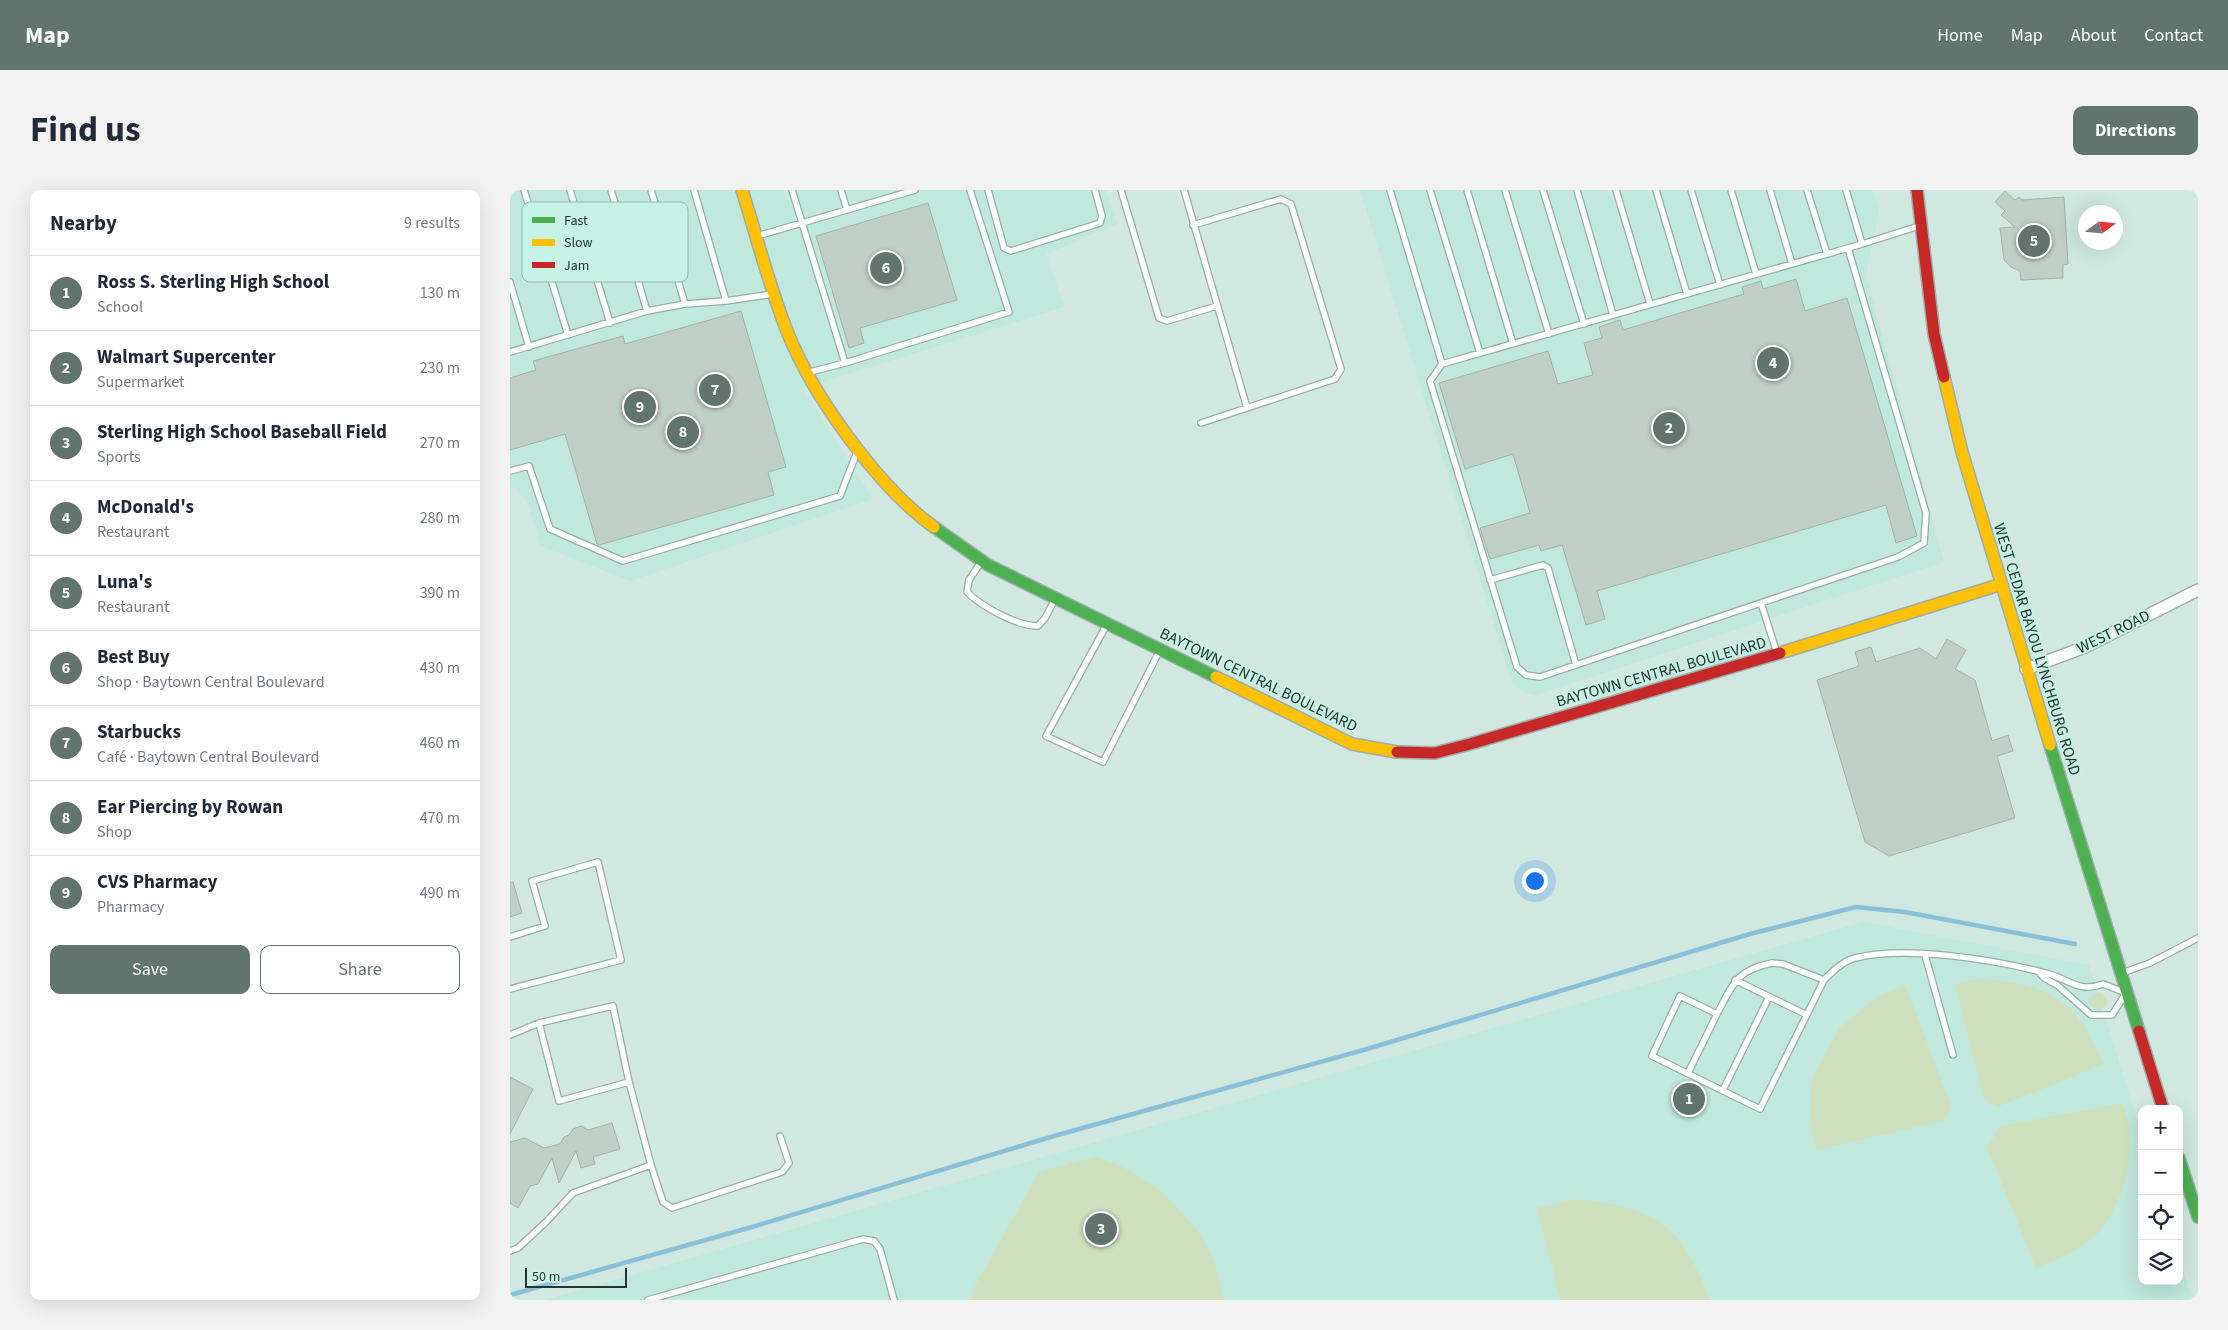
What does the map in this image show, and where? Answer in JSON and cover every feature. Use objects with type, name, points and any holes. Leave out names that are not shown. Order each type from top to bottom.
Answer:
[{"type":"street","name":"BAYTOWN CENTRAL BOULEVARD","points":[[742,190],[755,236],[787,332],[808,373],[834,417],[858,450],[916,514],[982,560],[1107,624],[1352,744],[1412,753],[1435,753],[1777,654],[2002,584]]},
{"type":"street","name":"WEST CEDAR BAYOU LYNCHBURG ROAD","points":[[1917,190],[1934,334],[1962,452],[2026,669],[2162,1105]]},
{"type":"street","name":"WEST ROAD","points":[[2026,669],[2085,646],[2198,590]]},
{"type":"street","points":[[2183,1166],[2194,1189],[2198,1217]]},
{"type":"lane","points":[[524,190],[528,202]]},
{"type":"lane","points":[[570,190],[574,202]]},
{"type":"lane","points":[[611,190],[615,202]]},
{"type":"lane","points":[[651,190],[655,202]]},
{"type":"lane","points":[[694,190],[726,301]]},
{"type":"lane","points":[[792,190],[845,364]]},
{"type":"lane","points":[[841,190],[847,210]]},
{"type":"lane","points":[[888,190],[890,197]]},
{"type":"lane","points":[[755,236],[915,190]]},
{"type":"lane","points":[[808,373],[845,364],[1009,312],[970,190]]},
{"type":"lane","points":[[988,190],[1004,248],[1011,251],[1100,223],[1102,216],[1095,190]]},
{"type":"lane","points":[[1121,190],[1159,318],[1162,321],[1167,321],[1217,306]]},
{"type":"lane","points":[[1184,190],[1247,408]]},
{"type":"lane","points":[[1390,190],[1442,364]]},
{"type":"lane","points":[[1430,190],[1480,353]]},
{"type":"lane","points":[[1467,190],[1513,344]]},
{"type":"lane","points":[[1505,190],[1549,334]]},
{"type":"lane","points":[[1543,190],[1584,324]]},
{"type":"lane","points":[[1577,190],[1613,315]]},
{"type":"lane","points":[[1616,190],[1650,304]]},
{"type":"lane","points":[[1656,190],[1687,294]]},
{"type":"lane","points":[[1690,190],[1720,284]]},
{"type":"lane","points":[[1731,190],[1756,274]]},
{"type":"lane","points":[[1770,190],[1792,264]]},
{"type":"lane","points":[[1808,190],[1827,254]]},
{"type":"lane","points":[[1846,190],[1862,244]]},
{"type":"lane","points":[[1193,225],[1281,199],[1291,204],[1341,369],[1335,379],[1201,423]]},
{"type":"lane","points":[[1848,248],[1926,513],[1924,543],[1898,557],[1540,677],[1526,675],[1517,667],[1430,381],[1442,364],[1920,226]]},
{"type":"lane","points":[[510,282],[529,347]]},
{"type":"lane","points":[[552,282],[568,335]]},
{"type":"lane","points":[[598,282],[610,323]]},
{"type":"lane","points":[[638,282],[647,311]]},
{"type":"lane","points":[[678,282],[685,304]]},
{"type":"lane","points":[[510,352],[647,311],[685,304],[726,301],[775,294]]},
{"type":"lane","points":[[510,471],[529,466],[550,529],[623,561],[840,496],[858,450]]},
{"type":"lane","points":[[982,560],[969,580],[967,592],[975,600],[1018,623],[1038,626],[1045,618],[1056,598]]},
{"type":"lane","points":[[1490,580],[1543,564],[1548,568],[1576,664]]},
{"type":"lane","points":[[1761,603],[1777,654]]},
{"type":"lane","points":[[1107,624],[1046,736],[1103,762],[1160,650]]},
{"type":"lane","points":[[510,937],[545,926],[532,881],[598,862],[621,960],[510,990]]},
{"type":"lane","points":[[2120,973],[2150,964],[2198,938]]},
{"type":"lane","points":[[1717,1014],[1680,996],[1652,1056],[1760,1109],[1805,1014],[1824,980],[1837,967],[1854,958],[1898,953],[1982,959],[2039,972],[2091,989],[2103,984],[2126,993],[2112,1015],[2091,1015],[2039,972]]},
{"type":"lane","points":[[1925,955],[1953,1055]]},
{"type":"lane","points":[[1688,1073],[1735,980],[1752,969],[1772,963],[1783,964],[1824,980]]},
{"type":"lane","points":[[1735,980],[1805,1014]]},
{"type":"lane","points":[[1723,1090],[1769,997]]},
{"type":"lane","points":[[510,1035],[539,1023],[613,1006],[629,1082],[651,1165],[663,1202],[672,1208],[782,1172],[789,1163],[780,1136]]},
{"type":"lane","points":[[539,1023],[560,1101],[629,1082]]},
{"type":"lane","points":[[510,1251],[518,1248],[573,1193],[651,1165]]},
{"type":"lane","points":[[648,1300],[863,1239],[874,1241],[880,1249],[894,1300]]},
{"type":"shaded area","points":[[510,190],[1106,190],[1117,224],[1046,254],[1064,307],[803,388],[873,499],[630,581],[541,546],[526,500],[514,487],[510,488]]},
{"type":"shaded area","points":[[1360,190],[1873,190],[1879,212],[1866,275],[1944,562],[1533,696],[1513,686]]},
{"type":"shaded area","points":[[1863,922],[2089,965],[2138,1123],[2138,1285],[2183,1285],[2183,1271],[2192,1300],[545,1300]]},
{"type":"shaded area","points":[[1978,979],[2005,981],[2032,987],[2056,998],[2067,1006],[2081,1021],[2104,1064],[1997,1107],[1984,1099],[1955,984]]},
{"type":"shaded area","points":[[1906,987],[1952,1108],[1943,1121],[1817,1150],[1810,1120],[1811,1080],[1840,1027],[1880,995]]},
{"type":"shaded area","points":[[2100,993],[2107,998],[2107,1005],[2099,1010],[2091,1006],[2087,1000],[2091,996]]},
{"type":"shaded area","points":[[2123,1103],[2130,1137],[2129,1163],[2118,1201],[2112,1213],[2091,1240],[2068,1254],[2036,1268],[1987,1147],[2001,1126]]},
{"type":"shaded area","points":[[1095,1157],[1121,1166],[1164,1193],[1202,1236],[1215,1264],[1224,1300],[971,1300],[975,1286],[1039,1172]]},
{"type":"shaded area","points":[[1575,1199],[1626,1208],[1646,1215],[1662,1224],[1676,1237],[1688,1253],[1710,1300],[1561,1300],[1537,1208]]},
{"type":"building","points":[[2005,191],[2015,200],[2019,197],[2022,200],[2064,197],[2068,264],[2063,265],[2063,278],[2021,280],[2020,271],[2011,267],[2004,260],[2000,228],[2015,227],[2001,215],[2005,211],[1995,202]]},
{"type":"building","points":[[928,203],[957,300],[860,328],[864,343],[849,348],[816,236]]},
{"type":"building","points":[[1796,279],[1805,311],[1847,298],[1917,536],[1896,543],[1886,505],[1597,591],[1605,619],[1586,625],[1562,545],[1541,551],[1539,545],[1490,559],[1480,528],[1530,513],[1513,454],[1465,469],[1439,383],[1548,351],[1558,384],[1593,375],[1584,343],[1602,338],[1599,327],[1620,320],[1623,330],[1744,294],[1742,287],[1761,281],[1763,289]]},
{"type":"building","points":[[741,311],[786,467],[768,472],[774,495],[597,544],[565,434],[510,450],[510,378],[536,370],[533,361],[623,336],[625,344]]},
{"type":"building","points":[[1947,639],[1966,650],[1955,669],[1975,680],[1992,741],[2008,735],[2013,751],[1997,756],[2015,818],[1889,856],[1865,842],[1817,680],[1859,666],[1855,652],[1871,647],[1876,662],[1920,648],[1936,659]]},
{"type":"building","points":[[510,882],[513,882],[522,913],[510,917]]},
{"type":"building","points":[[510,1077],[533,1089],[510,1134]]},
{"type":"building","points":[[612,1123],[620,1149],[593,1157],[595,1164],[581,1168],[576,1151],[559,1183],[552,1158],[538,1184],[530,1186],[518,1208],[510,1203],[510,1142],[525,1138],[544,1148],[560,1144],[564,1137],[569,1135],[573,1129],[581,1126],[588,1130]]},
{"type":"waterway","points":[[510,1295],[752,1227],[1054,1136],[1367,1049],[1750,934],[1856,907],[1905,912],[2075,944]]},
{"type":"traffic: fast","points":[[934,527],[988,565],[1216,677]]},
{"type":"traffic: fast","points":[[2050,745],[2139,1031]]},
{"type":"traffic: fast","points":[[2183,1170],[2198,1217]]},
{"type":"traffic: slow","points":[[742,190],[787,331],[813,383],[830,411],[870,465],[891,489],[934,527]]},
{"type":"traffic: slow","points":[[1944,377],[1962,452],[2050,745]]},
{"type":"traffic: slow","points":[[1780,653],[2002,584]]},
{"type":"traffic: slow","points":[[1216,677],[1352,744],[1397,752]]},
{"type":"traffic: jam","points":[[1917,190],[1934,334],[1944,377]]},
{"type":"traffic: jam","points":[[1397,752],[1435,753],[1470,744],[1780,653]]},
{"type":"traffic: jam","points":[[2139,1031],[2162,1105]]},
{"type":"place","name":"Luna's","points":[[2034,241]]},
{"type":"place","name":"Best Buy","points":[[886,268]]},
{"type":"place","name":"McDonald's","points":[[1773,363]]},
{"type":"place","name":"Starbucks","points":[[715,390]]},
{"type":"place","name":"CVS Pharmacy","points":[[640,407]]},
{"type":"place","name":"Walmart Supercenter","points":[[1669,428]]},
{"type":"place","name":"Ear Piercing by Rowan","points":[[683,432]]},
{"type":"place","name":"Ross S. Sterling High School","points":[[1689,1099]]},
{"type":"place","name":"Sterling High School Baseball Field","points":[[1101,1229]]}]
